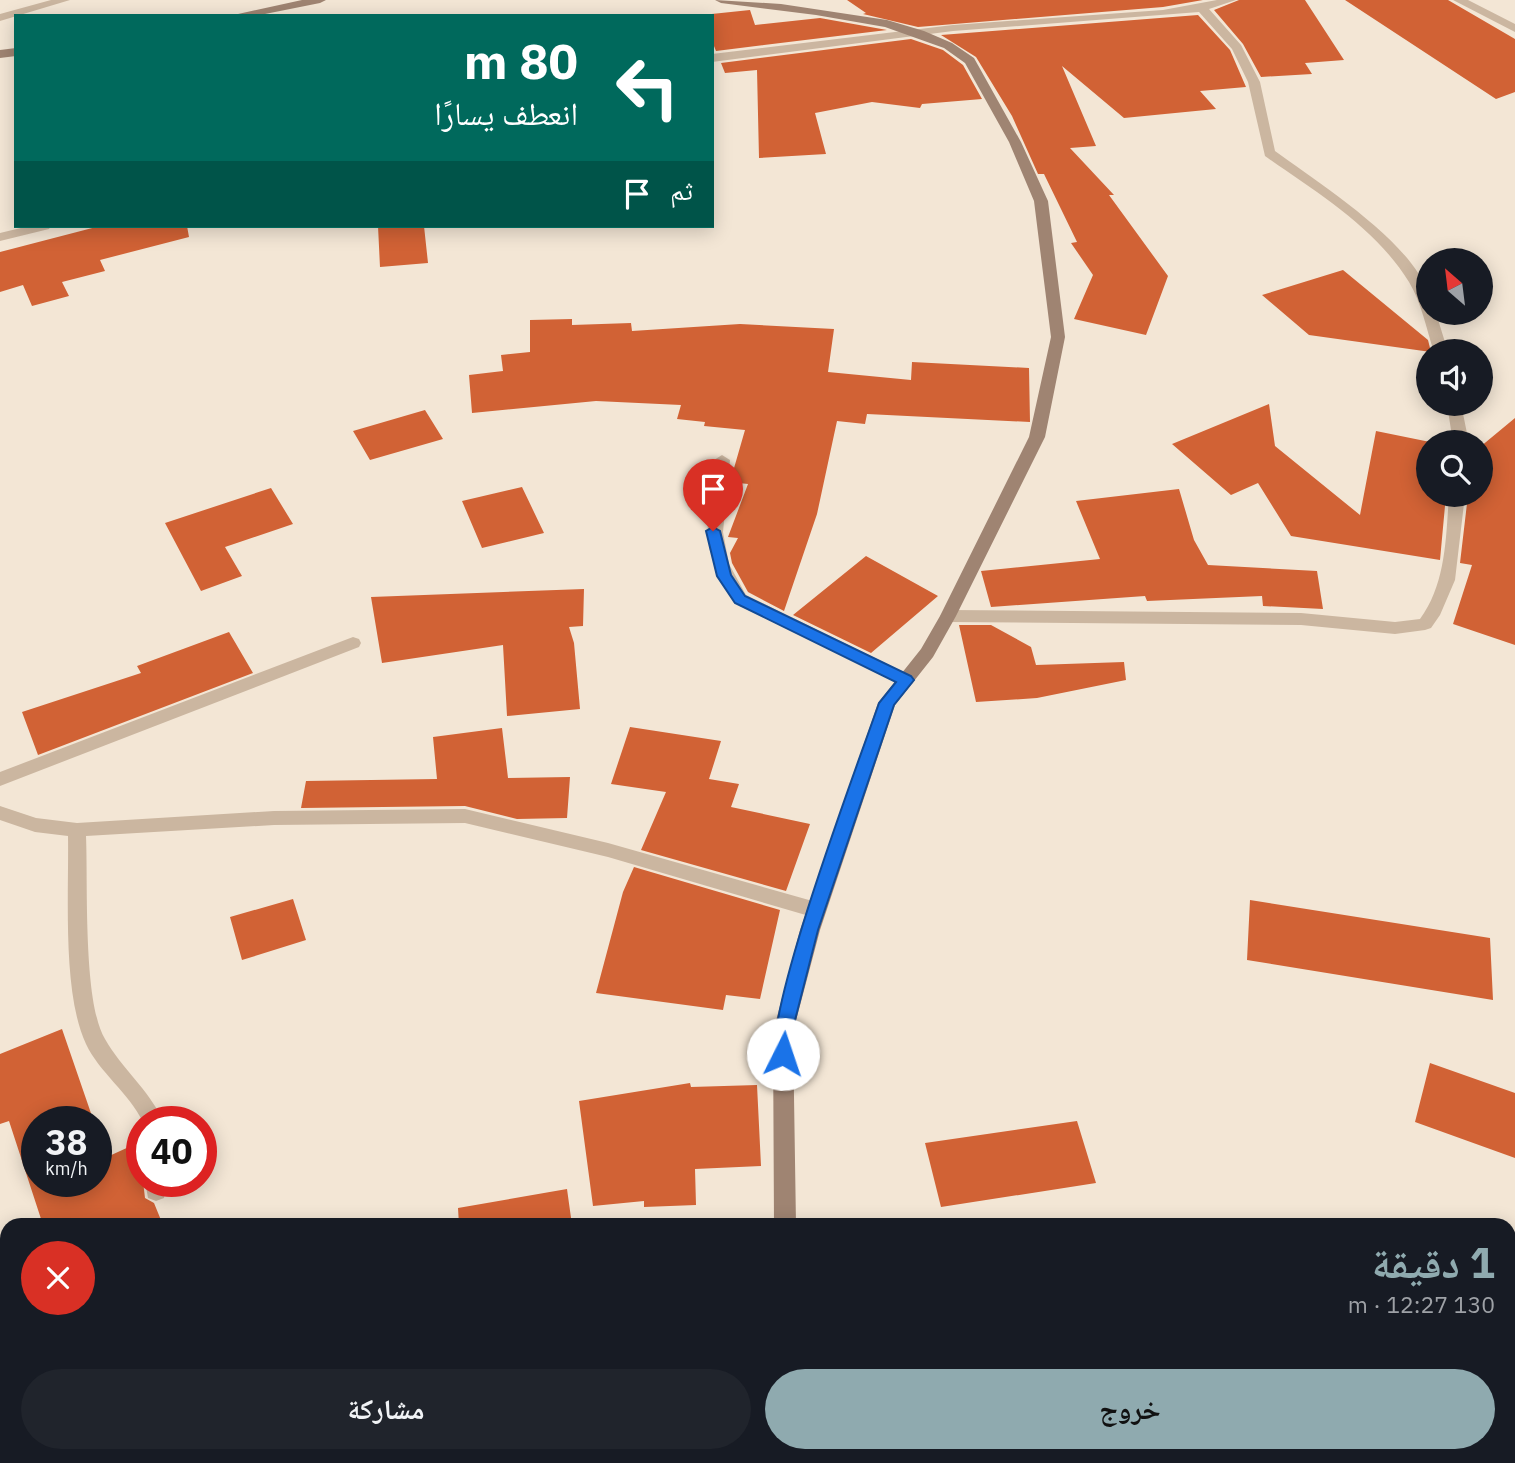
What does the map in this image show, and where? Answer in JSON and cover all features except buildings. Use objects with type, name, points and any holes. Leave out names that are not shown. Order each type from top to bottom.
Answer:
[{"type":"street","points":[[14,14],[64,0]]},
{"type":"street","points":[[246,14],[320,0]]},
{"type":"street","points":[[721,0],[827,13],[914,33],[940,41],[959,51],[970,61],[1014,142],[1041,201],[1058,337],[1037,437],[948,616],[927,653],[887,703],[816,910],[783,1032],[785,1218]]},
{"type":"street","points":[[714,58],[914,33],[1202,8],[1230,0]]},
{"type":"street","points":[[1459,0],[1515,29]]},
{"type":"street","points":[[1202,8],[1237,48],[1254,82],[1269,153],[1337,200],[1391,250],[1416,284]]},
{"type":"street","points":[[0,237],[36,228]]},
{"type":"street","points":[[722,460],[713,531],[724,576],[740,599],[906,680]]},
{"type":"street","points":[[948,616],[1301,619],[1395,628],[1425,624],[1436,612],[1446,577],[1455,507]]},
{"type":"street","points":[[0,779],[353,643]]},
{"type":"street","points":[[0,813],[35,825],[77,830],[274,818],[465,816],[608,850],[816,910]]},
{"type":"street","points":[[77,830],[82,998],[94,1042],[146,1106]]},
{"type":"route","points":[[713,531],[724,576],[740,599],[906,680],[887,703],[810,930],[783,1032],[783,1054]]}]
